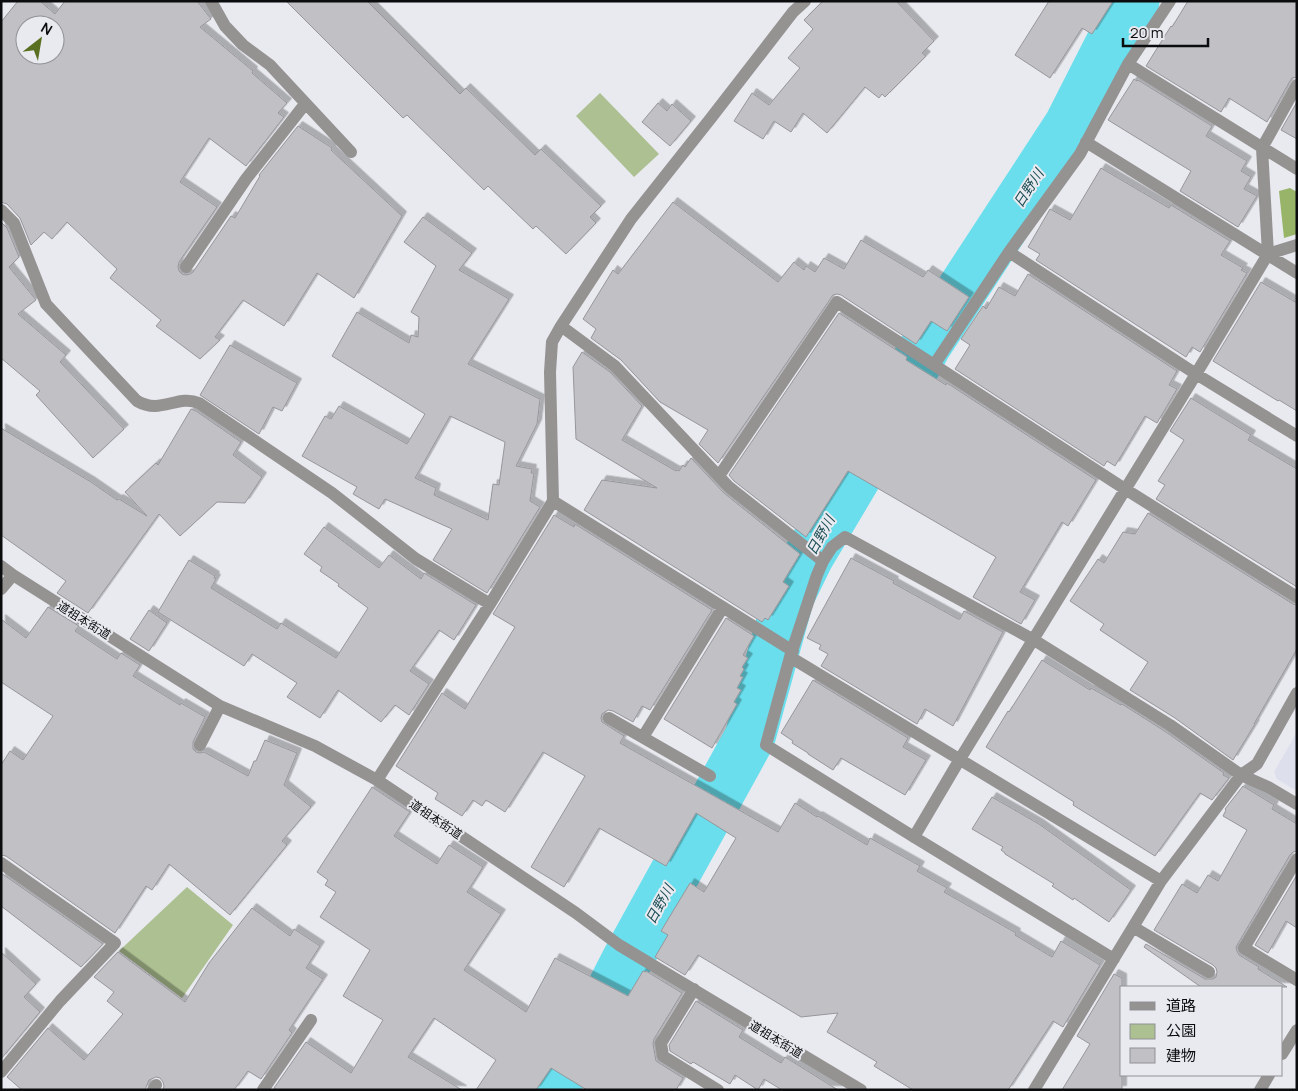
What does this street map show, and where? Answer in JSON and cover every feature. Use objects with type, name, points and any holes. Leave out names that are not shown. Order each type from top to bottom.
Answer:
[{"type":"street","points":[[211,1],[226,26],[243,45],[270,65],[351,152]]},
{"type":"street","points":[[377,780],[490,604],[553,501],[550,372],[552,342],[631,219],[793,12],[805,1]]},
{"type":"street","points":[[930,362],[1080,154],[1128,64],[1170,1]]},
{"type":"street","points":[[1128,64],[1297,169]]},
{"type":"street","points":[[914,837],[1268,254],[1262,148],[1297,85]]},
{"type":"street","points":[[186,267],[246,179],[305,104]]},
{"type":"street","points":[[1086,142],[1297,273]]},
{"type":"street","points":[[1,210],[14,223],[46,304],[137,401],[155,407],[188,400],[199,403],[332,493],[416,559],[490,604]]},
{"type":"street","points":[[1268,254],[1297,245]]},
{"type":"street","points":[[1009,252],[1196,374],[1297,436]]},
{"type":"street","points":[[719,476],[837,302],[1125,489],[1297,597]]},
{"type":"street","points":[[561,326],[615,366],[729,487],[821,559]]},
{"type":"street","points":[[553,501],[723,607],[792,654],[1161,881]]},
{"type":"street","points":[[1114,959],[766,745],[821,559],[832,547],[845,537],[1034,640],[1170,724],[1241,775],[1268,787],[1297,804]]},
{"type":"street","name":"道祖本街道","points":[[1,566],[220,706],[301,740],[377,780],[576,913],[619,946],[861,1090]]},
{"type":"street","points":[[1,589],[13,575]]},
{"type":"street","points":[[643,737],[723,607]]},
{"type":"street","points":[[1034,1090],[1161,881],[1241,775],[1257,764],[1297,692]]},
{"type":"street","points":[[200,745],[220,706]]},
{"type":"street","points":[[609,718],[710,776]]},
{"type":"street","points":[[1297,859],[1244,948],[1297,980]]},
{"type":"street","points":[[1,863],[116,943],[60,1001],[1,1072]]},
{"type":"street","points":[[1133,927],[1209,972]]},
{"type":"street","points":[[694,990],[661,1043],[663,1056],[718,1090]]},
{"type":"street","points":[[263,1090],[311,1020]]},
{"type":"street","points":[[1283,1052],[1297,1030]]},
{"type":"street","points":[[1260,1090],[1268,1076]]},
{"type":"shaded area","points":[[1297,732],[1297,791],[1277,779],[1274,772]]},
{"type":"green space","points":[[600,93],[659,154],[634,177],[576,116]]},
{"type":"green space","points":[[1290,188],[1297,192],[1297,234],[1284,238],[1279,191]]},
{"type":"green space","points":[[187,887],[233,925],[182,998],[119,951]]},
{"type":"building","points":[[18,1],[40,1],[55,14],[65,1],[197,1],[211,19],[200,27],[253,71],[252,73],[287,103],[278,113],[284,117],[246,166],[209,138],[180,182],[217,207],[179,262],[179,271],[186,275],[193,272],[231,216],[235,218],[259,175],[298,126],[332,148],[331,150],[402,216],[354,298],[317,273],[284,326],[243,300],[215,337],[220,340],[200,359],[156,326],[161,320],[110,278],[117,269],[67,222],[52,239],[44,232],[31,245],[20,218],[7,204],[1,202],[1,22]]},
{"type":"building","points":[[286,1],[367,1],[460,94],[466,88],[535,155],[541,149],[601,206],[590,217],[596,223],[566,254],[536,226],[533,229],[488,186],[484,190],[407,115],[403,118]]},
{"type":"building","points":[[823,1],[896,1],[934,41],[922,53],[926,56],[885,97],[882,94],[879,98],[865,87],[827,133],[803,113],[791,132],[774,121],[763,139],[734,121],[752,93],[769,105],[800,68],[788,58],[813,29],[804,20]]},
{"type":"building","points":[[1049,1],[1113,1],[1092,34],[1082,28],[1050,78],[1015,55]]},
{"type":"building","points":[[1188,1],[1297,1],[1297,77],[1292,78],[1267,122],[1229,98],[1221,112],[1146,66]]},
{"type":"building","points":[[1134,79],[1212,126],[1206,136],[1247,161],[1241,171],[1251,177],[1244,189],[1257,196],[1238,227],[1180,191],[1191,171],[1108,120]]},
{"type":"building","points":[[1297,102],[1297,139],[1281,130]]},
{"type":"building","points":[[658,103],[667,111],[672,104],[691,121],[670,146],[642,122]]},
{"type":"building","points":[[1101,168],[1169,208],[1171,205],[1230,241],[1221,255],[1243,268],[1241,270],[1247,273],[1200,352],[1192,347],[1186,357],[1036,260],[1040,254],[1028,247],[1050,209],[1070,220]]},
{"type":"building","points":[[673,202],[778,282],[794,262],[804,270],[806,266],[815,272],[824,258],[844,269],[861,240],[923,277],[928,270],[969,297],[947,331],[931,321],[916,344],[841,295],[833,295],[718,463],[699,444],[708,430],[660,402],[621,360],[591,338],[596,329],[583,319],[613,270],[618,274]]},
{"type":"building","points":[[423,217],[472,253],[459,270],[509,299],[468,364],[540,399],[537,424],[516,466],[532,469],[531,473],[534,473],[530,501],[540,507],[487,593],[433,560],[452,529],[385,499],[379,509],[353,494],[357,487],[302,456],[325,416],[331,419],[339,406],[407,444],[425,414],[332,356],[357,312],[409,343],[411,335],[418,337],[419,317],[411,312],[436,266],[404,242]],"holes":[[[450,416],[505,442],[499,485],[493,484],[488,520],[434,495],[436,488],[415,478]]]},
{"type":"building","points":[[1,222],[7,228],[19,257],[9,267],[36,300],[18,314],[66,355],[60,362],[124,429],[93,458],[36,395],[40,391],[1,358]]},
{"type":"building","points":[[1028,274],[1177,371],[1169,385],[1177,389],[1157,423],[1145,416],[1115,466],[1107,461],[1104,466],[955,369],[970,345],[961,339],[983,306],[986,309],[999,287],[1015,296]]},
{"type":"building","points":[[1261,282],[1297,303],[1297,411],[1213,361]]},
{"type":"building","points":[[839,313],[907,357],[906,360],[946,385],[947,383],[1096,480],[1068,526],[1062,522],[1020,592],[1035,600],[1021,624],[973,597],[996,557],[848,471],[806,537],[734,481],[729,475]]},
{"type":"building","points":[[230,345],[297,383],[282,411],[273,407],[259,434],[200,395]]},
{"type":"building","points":[[582,352],[610,372],[642,406],[622,440],[676,471],[679,471],[683,465],[685,467],[691,458],[724,493],[800,554],[783,582],[789,586],[768,620],[765,618],[762,622],[584,510],[602,480],[657,488],[576,439],[573,367]]},
{"type":"building","points":[[1191,398],[1251,435],[1248,440],[1297,469],[1297,587],[1156,499],[1165,485],[1158,481],[1184,440],[1170,431]]},
{"type":"building","points":[[191,409],[241,442],[233,455],[262,477],[245,503],[217,502],[180,536],[159,514],[88,613],[57,593],[66,581],[1,535],[1,428],[91,482],[117,500],[119,499],[147,516],[125,492],[156,463],[158,465]]},
{"type":"building","points":[[1148,513],[1297,605],[1297,649],[1233,760],[1175,718],[1130,690],[1148,662],[1100,630],[1104,624],[1070,601],[1098,559],[1104,563],[1123,532],[1135,534]]},
{"type":"building","points":[[554,515],[574,527],[575,524],[712,610],[650,710],[642,706],[633,722],[613,711],[608,710],[602,714],[602,722],[624,736],[620,743],[778,832],[795,803],[867,845],[870,838],[920,866],[917,871],[947,888],[944,892],[1016,933],[1015,935],[1052,957],[1061,941],[1100,965],[1063,1027],[1053,1021],[1008,1090],[913,1090],[874,1066],[877,1062],[827,1032],[838,1013],[801,1017],[698,955],[685,975],[655,957],[668,935],[661,931],[690,883],[704,892],[736,838],[696,813],[666,866],[599,828],[564,887],[531,867],[585,776],[543,752],[505,812],[486,800],[482,806],[473,800],[462,816],[435,799],[438,793],[396,766],[442,693],[465,709],[515,627],[493,614]]},
{"type":"building","points":[[324,527],[379,568],[389,555],[421,579],[424,573],[476,605],[454,640],[439,630],[410,671],[429,684],[409,715],[395,705],[381,722],[338,690],[320,718],[287,697],[297,683],[252,654],[244,666],[158,612],[189,560],[215,576],[214,578],[216,579],[211,588],[277,629],[281,623],[336,658],[368,608],[320,571],[322,567],[304,554]]},
{"type":"building","points":[[851,558],[958,619],[960,619],[964,611],[1003,632],[953,726],[925,709],[917,724],[821,666],[828,654],[819,649],[821,645],[807,638]]},
{"type":"building","points":[[48,607],[79,626],[75,631],[117,659],[121,653],[140,665],[133,676],[180,705],[181,703],[205,717],[193,742],[193,749],[196,752],[204,752],[248,776],[265,740],[297,753],[284,785],[311,807],[282,841],[287,845],[230,915],[169,864],[152,890],[146,886],[115,933],[6,856],[1,855],[1,765],[10,751],[23,760],[53,716],[1,682],[1,619],[26,638]]},
{"type":"building","points":[[149,610],[167,623],[149,651],[130,639]]},
{"type":"building","points":[[726,618],[754,636],[743,655],[748,658],[742,667],[744,669],[740,676],[743,677],[737,688],[741,690],[734,702],[737,704],[712,748],[664,719]]},
{"type":"building","points":[[1042,660],[1090,690],[1091,688],[1122,704],[1166,732],[1229,778],[1212,800],[1200,793],[1155,856],[1073,805],[1074,802],[986,747]]},
{"type":"building","points":[[813,680],[908,738],[903,747],[926,760],[905,795],[841,758],[833,770],[792,743],[793,741],[781,733]]},
{"type":"building","points":[[1243,786],[1274,805],[1272,809],[1297,824],[1297,851],[1290,855],[1236,947],[1239,955],[1287,987],[1200,986],[1144,947],[1146,944],[1205,979],[1216,977],[1216,968],[1213,965],[1154,930],[1182,884],[1197,893],[1208,875],[1218,881],[1247,830],[1223,816],[1225,809]]},
{"type":"building","points":[[372,787],[410,812],[394,836],[437,864],[449,845],[483,867],[467,892],[501,914],[464,970],[526,1012],[555,958],[628,996],[643,971],[682,993],[654,1039],[653,1044],[656,1061],[683,1078],[676,1090],[587,1090],[551,1068],[536,1090],[476,1090],[496,1060],[434,1018],[408,1057],[462,1090],[277,1090],[274,1088],[306,1042],[351,1073],[383,1020],[343,996],[370,950],[320,917],[336,892],[325,885],[328,880],[317,872]]},
{"type":"building","points":[[992,797],[1039,824],[1131,890],[1109,922],[1074,898],[1073,900],[1052,886],[1054,884],[1005,854],[1001,850],[1003,847],[972,829]]},
{"type":"building","points":[[1,873],[103,944],[81,967],[1,906]]},
{"type":"building","points":[[1297,875],[1297,928],[1286,921],[1268,953],[1255,945]]},
{"type":"building","points":[[252,908],[290,936],[294,929],[320,946],[306,968],[323,979],[289,1030],[292,1033],[261,1079],[248,1071],[234,1090],[163,1090],[163,1082],[160,1078],[156,1077],[149,1080],[145,1090],[22,1090],[7,1077],[48,1028],[84,1060],[123,1014],[107,1001],[114,992],[94,977],[118,952],[185,1002],[209,963]]},
{"type":"building","points":[[1,952],[36,984],[24,997],[40,1012],[1,1059]]},
{"type":"building","points":[[1114,974],[1122,978],[1122,986],[1120,986],[1120,1076],[1122,1076],[1122,1090],[1062,1090],[1090,1044],[1077,1036]]},
{"type":"building","points":[[696,1001],[743,1030],[739,1037],[781,1063],[785,1057],[838,1090],[782,1090],[764,1079],[758,1090],[735,1075],[730,1084],[670,1051],[669,1045]]},
{"type":"waterway","name":"日野川","points":[[551,1090],[602,1009],[750,737],[789,596],[808,557],[855,478],[926,345],[1069,126],[1134,1]]}]
